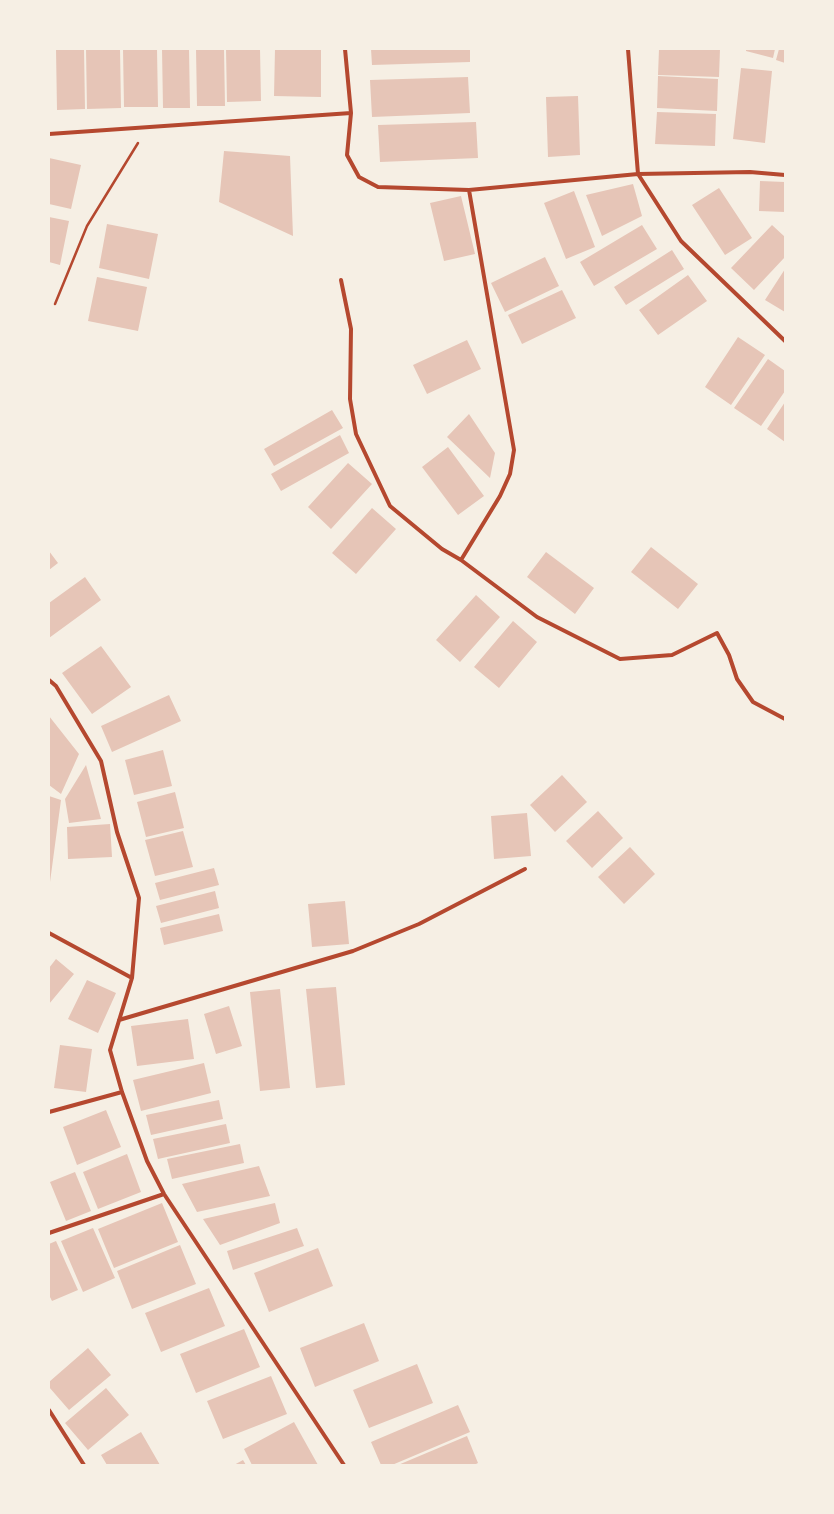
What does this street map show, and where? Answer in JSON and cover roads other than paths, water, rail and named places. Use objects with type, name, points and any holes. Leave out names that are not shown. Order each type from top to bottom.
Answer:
[{"type":"street","points":[[345,49],[351,113],[347,155],[359,177],[378,187],[469,190],[638,174],[750,172],[785,175]]},
{"type":"street","points":[[628,49],[638,174],[681,241],[785,341]]},
{"type":"street","points":[[49,134],[351,113]]},
{"type":"street","points":[[461,560],[500,496],[510,474],[514,450],[469,190]]},
{"type":"street","points":[[340,280],[351,329],[350,399],[356,434],[390,506],[442,549],[461,560],[537,617],[620,659],[672,655],[717,633],[729,655],[737,679],[753,702],[785,719]]},
{"type":"street","points":[[49,680],[56,686],[101,761],[117,832],[139,898],[132,978],[110,1050],[122,1092],[147,1161],[164,1194],[344,1465]]},
{"type":"street","points":[[119,1020],[353,951],[419,924],[525,870]]},
{"type":"street","points":[[49,933],[132,978]]},
{"type":"street","points":[[49,1112],[122,1092]]},
{"type":"street","points":[[49,1233],[164,1194]]},
{"type":"street","points":[[49,1410],[84,1465]]}]
